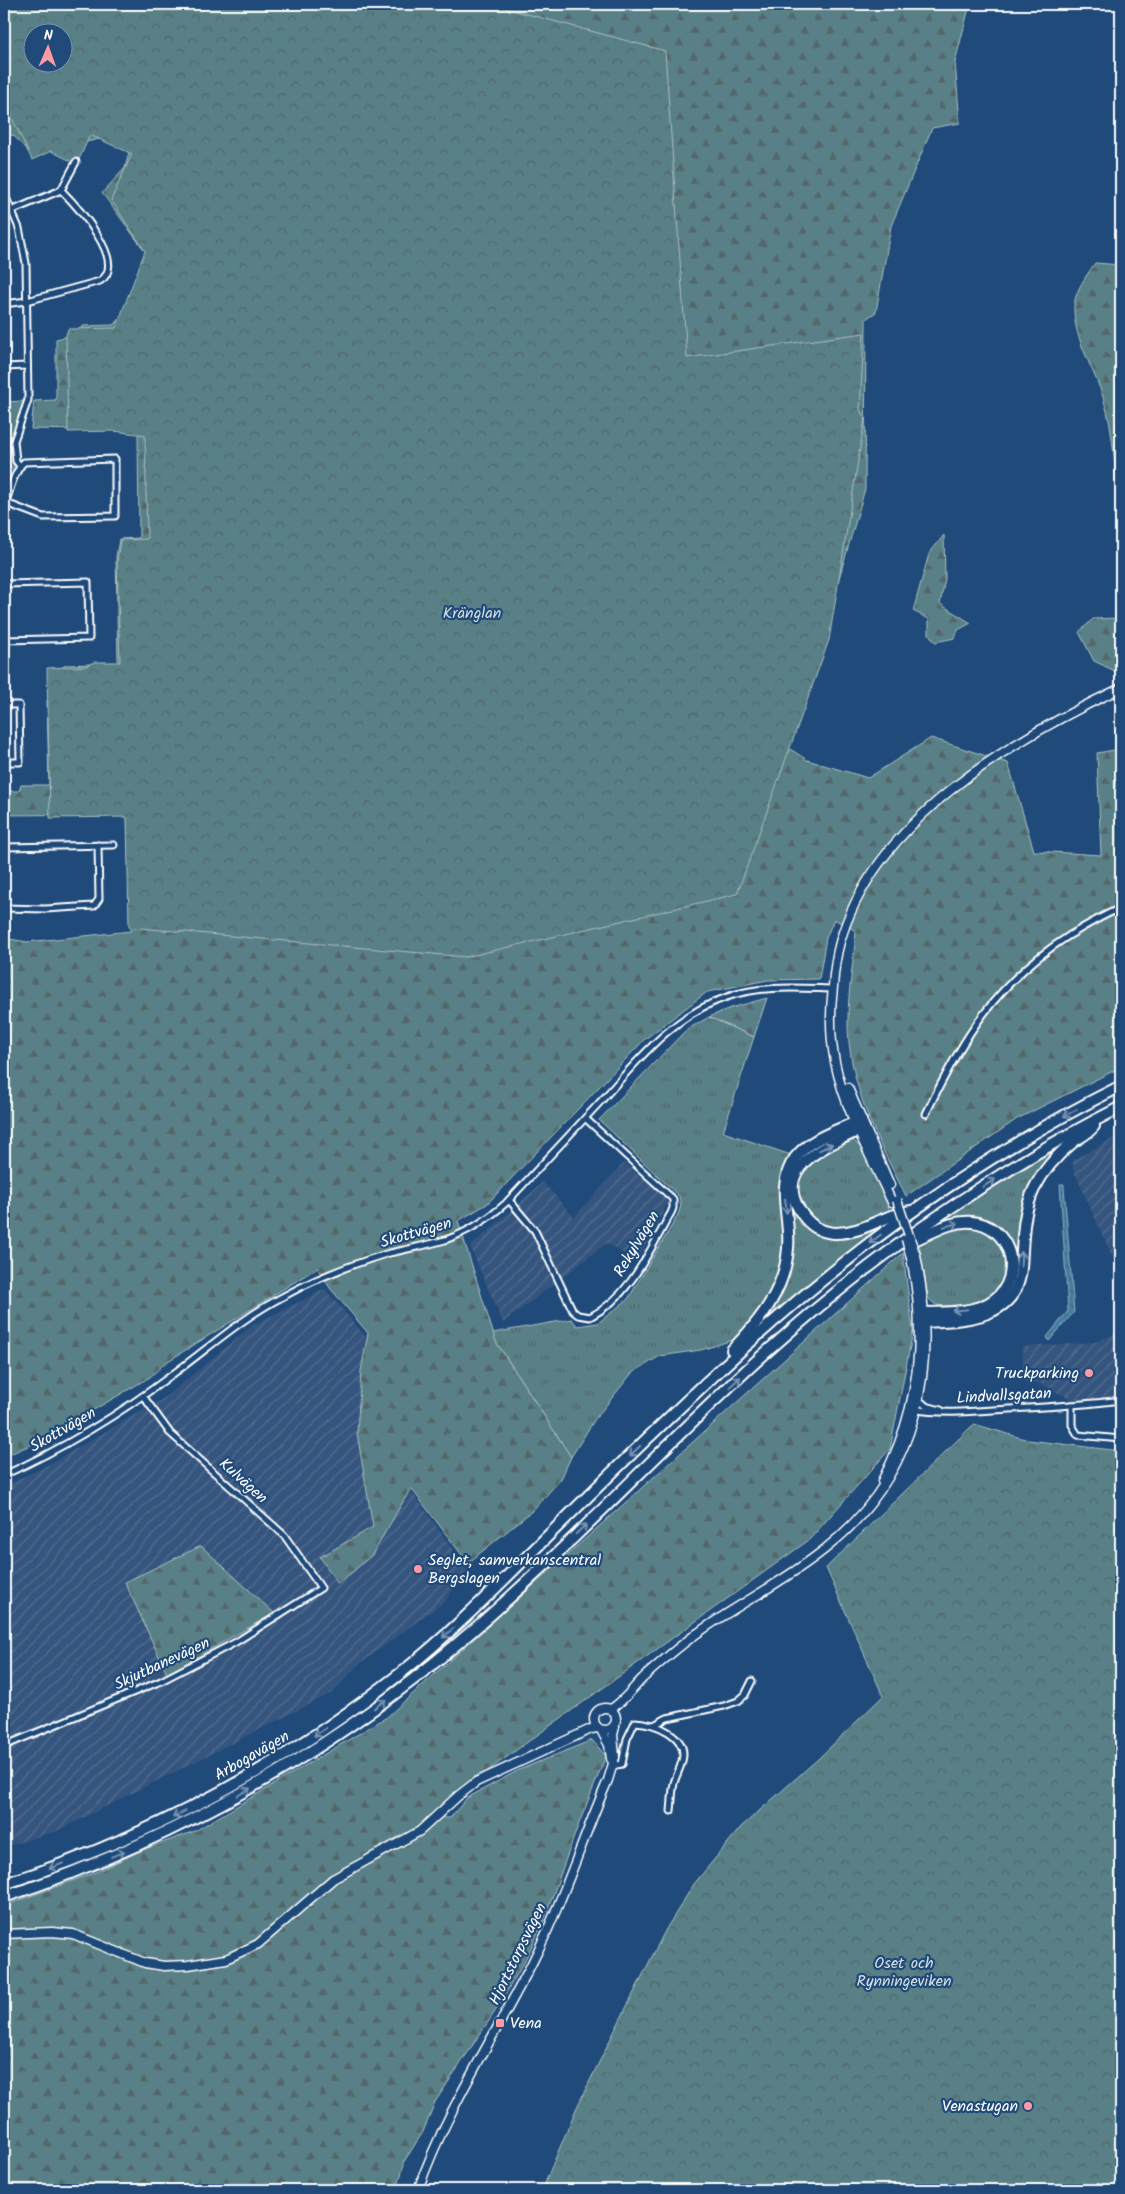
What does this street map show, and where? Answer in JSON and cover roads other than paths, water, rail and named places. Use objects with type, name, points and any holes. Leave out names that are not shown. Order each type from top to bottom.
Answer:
[{"type":"highway","points":[[658,1429],[787,1309],[846,1261],[914,1210],[1018,1142],[1121,1086]]},
{"type":"highway","name":"Arbogavägen","points":[[4,1897],[138,1846],[208,1812],[316,1748],[378,1706],[482,1623],[762,1356],[828,1300],[944,1212],[1000,1176],[1095,1120],[1121,1107]]},
{"type":"highway","points":[[922,1318],[982,1316],[997,1309],[1009,1298],[1020,1277],[1024,1219],[1036,1187],[1055,1159],[1094,1128],[1095,1120]]},
{"type":"highway","points":[[860,1125],[812,1154],[800,1167],[796,1175],[794,1192],[798,1209],[816,1227],[824,1231],[841,1233],[866,1228],[900,1212],[914,1210]]},
{"type":"highway","points":[[658,1429],[744,1337],[774,1297],[784,1273],[787,1257],[789,1232],[785,1182],[794,1160],[812,1143],[860,1125]]},
{"type":"highway","points":[[906,1240],[915,1240],[946,1226],[971,1222],[988,1226],[1002,1237],[1010,1252],[1012,1261],[1010,1278],[1002,1293],[988,1304],[972,1309],[922,1318]]},
{"type":"highway","name":"Arbogavägen","points":[[4,1884],[128,1838],[203,1802],[261,1770],[310,1739],[363,1702],[427,1652],[484,1600],[658,1429]]},
{"type":"street","points":[[4,214],[61,190],[76,162]]},
{"type":"street","points":[[4,304],[27,301],[100,281],[105,278],[108,272],[108,261],[103,243],[61,190]]},
{"type":"street","points":[[4,192],[25,250],[28,400],[14,441],[14,451],[20,466]]},
{"type":"street","points":[[4,367],[28,366]]},
{"type":"street","points":[[115,459],[116,516],[43,518],[4,505],[20,466],[24,462],[115,459]]},
{"type":"street","points":[[4,584],[88,582],[89,638],[4,640]]},
{"type":"street","points":[[611,1709],[636,1685],[701,1630],[824,1550],[848,1529],[869,1505],[897,1452],[918,1399],[925,1361],[922,1318],[914,1257],[894,1201],[853,1109],[836,1063],[830,1010],[839,943],[849,917],[876,866],[910,827],[951,790],[1022,741],[1121,688]]},
{"type":"street","points":[[4,705],[19,704],[20,762],[4,762]]},
{"type":"street","points":[[4,908],[45,909],[94,906],[99,899],[98,845]]},
{"type":"street","points":[[4,847],[114,845]]},
{"type":"street","points":[[926,1114],[965,1038],[984,1011],[1003,990],[1026,967],[1056,944],[1089,924],[1121,908]]},
{"type":"street","name":"Skottvägen","points":[[4,1475],[48,1454],[97,1426],[143,1396],[227,1332],[284,1295],[343,1268],[457,1235],[484,1221],[509,1200],[659,1038],[693,1012],[728,996],[747,991],[773,988],[832,989]]},
{"type":"street","name":"Rekylvägen","points":[[509,1200],[535,1231],[573,1311],[578,1315],[590,1317],[617,1298],[632,1281],[664,1226],[673,1208],[672,1199],[585,1118]]},
{"type":"street","points":[[913,1409],[922,1318]]},
{"type":"street","name":"Kulvägen","points":[[143,1396],[170,1433],[280,1530],[321,1588]]},
{"type":"street","name":"Lindvallsgatan","points":[[918,1399],[926,1406],[948,1412]]},
{"type":"street","name":"Lindvallsgatan","points":[[913,1409],[948,1412],[1072,1405],[1121,1400]]},
{"type":"street","points":[[1072,1405],[1072,1425],[1078,1435],[1121,1439]]},
{"type":"street","name":"Skjutbanevägen","points":[[4,1746],[161,1681],[236,1642],[321,1588]]},
{"type":"street","points":[[654,1725],[667,1718],[724,1706],[738,1701],[745,1695],[752,1681]]},
{"type":"street","points":[[612,1766],[615,1754],[612,1735],[616,1723],[636,1685]]},
{"type":"street","points":[[565,1743],[581,1731],[602,1708],[611,1709],[615,1714],[616,1723]]},
{"type":"street","points":[[595,1715],[594,1722],[600,1729],[608,1746],[612,1766]]},
{"type":"street","points":[[612,1766],[622,1764],[627,1739],[635,1722],[654,1725],[671,1734],[683,1751],[682,1761],[674,1781],[671,1811]]},
{"type":"street","points":[[4,1934],[52,1932],[74,1934],[145,1963],[164,1966],[188,1965],[226,1959],[258,1944],[333,1879],[420,1831],[476,1782],[565,1743],[591,1729],[609,1730],[616,1723]]},
{"type":"street","name":"Hjortstorpsvägen","points":[[418,2190],[442,2132],[540,1946],[612,1766]]},
{"type":"water","points":[[1060,1184],[1064,1184],[1074,1312],[1049,1341],[1047,1337],[1068,1311]]},
{"type":"place","name":"Truckparking","points":[[1089,1373]]},
{"type":"place","name":"Seglet, samverkanscentral Bergslagen","points":[[418,1569]]},
{"type":"place","name":"Vena","points":[[500,2023]]},
{"type":"place","name":"Venastugan","points":[[1028,2106]]},
{"type":"park label","name":"Kränglan","points":[[472,613]]},
{"type":"park label","name":"Oset och Rynningeviken","points":[[904,1972]]}]
